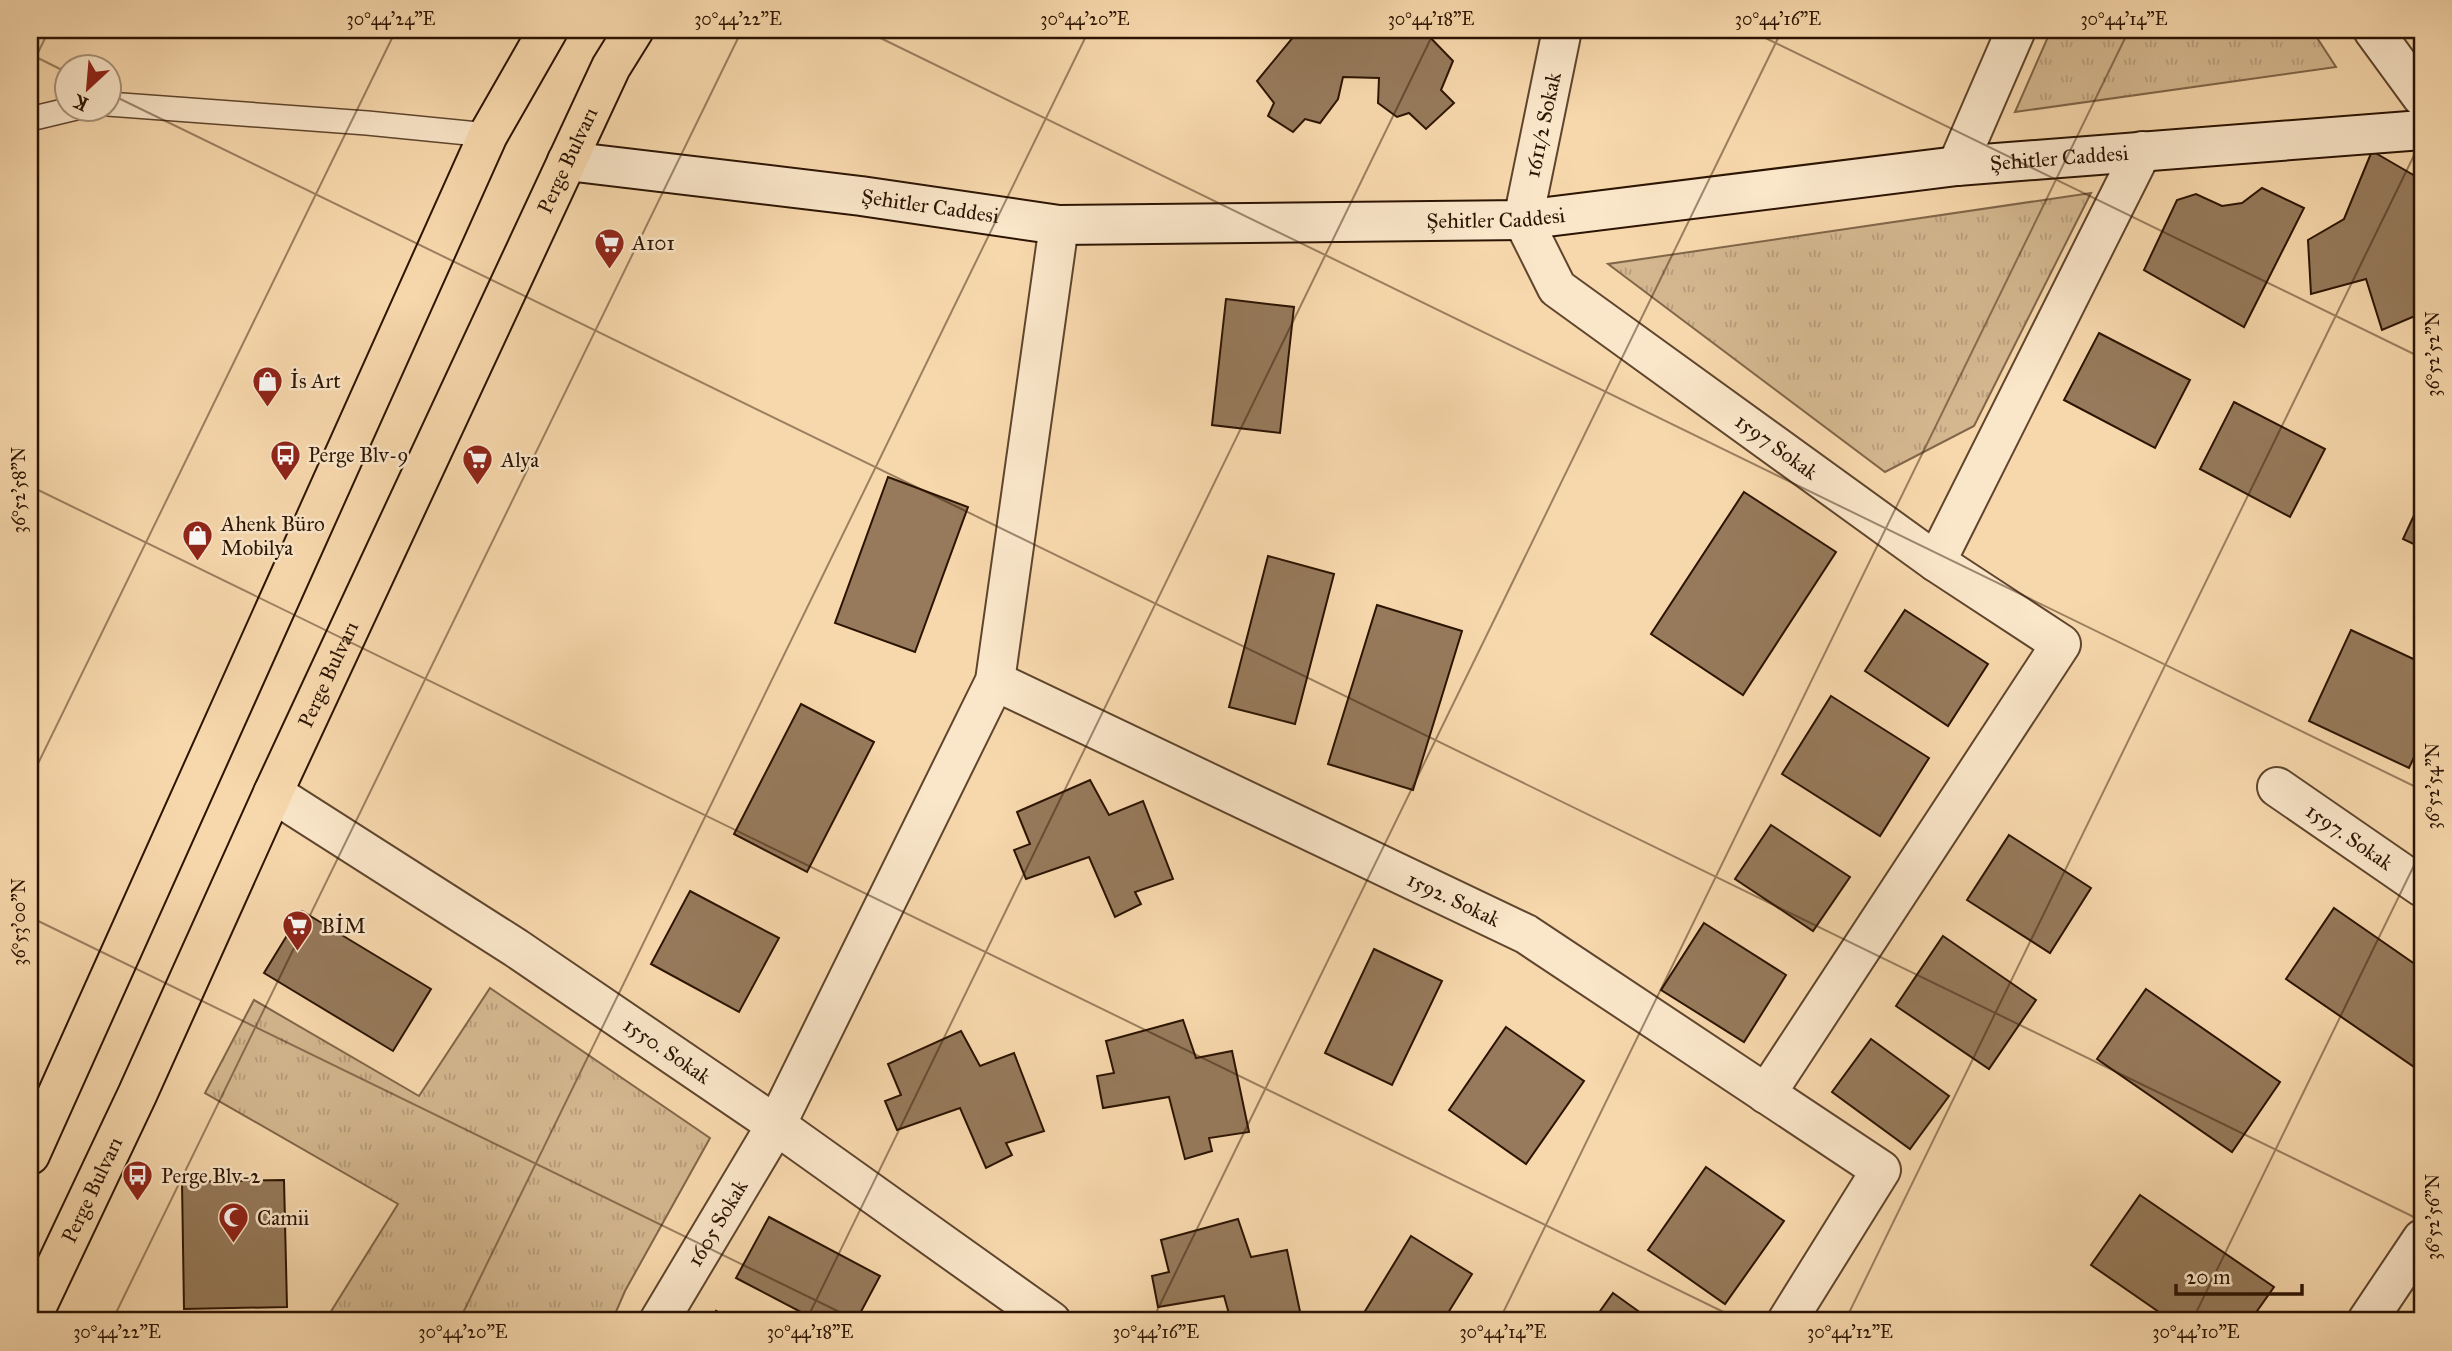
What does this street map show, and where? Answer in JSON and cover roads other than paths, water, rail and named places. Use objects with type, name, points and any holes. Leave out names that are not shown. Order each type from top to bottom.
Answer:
[{"type":"main road","points":[[30,1155],[488,135],[548,30]]},
{"type":"main road","name":"Perge Bulvarı","points":[[30,1321],[137,1095],[273,793],[567,161],[611,67],[634,30]]},
{"type":"street","name":"1611/2 Sokak","points":[[1523,220],[1562,30]]},
{"type":"street","points":[[1957,166],[2016,30]]},
{"type":"street","points":[[2373,30],[2422,97]]},
{"type":"street","name":"Şehitler Caddesi","points":[[567,161],[861,196],[1059,225],[1523,220],[1957,166],[2422,130]]},
{"type":"street","points":[[1936,562],[2142,151]]},
{"type":"street","name":"1597 Sokak","points":[[1523,220],[1557,288],[1936,562],[2061,644],[1766,1094]]},
{"type":"street","name":"1605 Sokak","points":[[659,1321],[776,1125],[995,681],[1059,225]]},
{"type":"street","name":"1592. Sokak","points":[[995,681],[1526,934],[1881,1170],[1787,1321]]},
{"type":"street","name":"1597. Sokak","points":[[2277,787],[2422,887]]},
{"type":"street","name":"1550. Sokak","points":[[273,793],[516,948],[776,1125],[1051,1321]]},
{"type":"street","points":[[2367,1321],[2422,1239]]},
{"type":"lane","points":[[122,105],[344,121],[488,135]]},
{"type":"lane","points":[[30,119],[52,114]]},
{"type":"place","name":"A101","points":[[609,270]]},
{"type":"place","name":"İs Art","points":[[267,408]]},
{"type":"place","name":"Perge Blv-9","points":[[285,482]]},
{"type":"place","name":"Alya","points":[[478,487]]},
{"type":"place","name":"Ahenk Büro Mobilya","points":[[198,563]]},
{"type":"place","name":"BİM","points":[[298,953]]},
{"type":"place","name":"Perge Blv-2","points":[[138,1203]]},
{"type":"place","name":"Camii","points":[[234,1245]]}]
